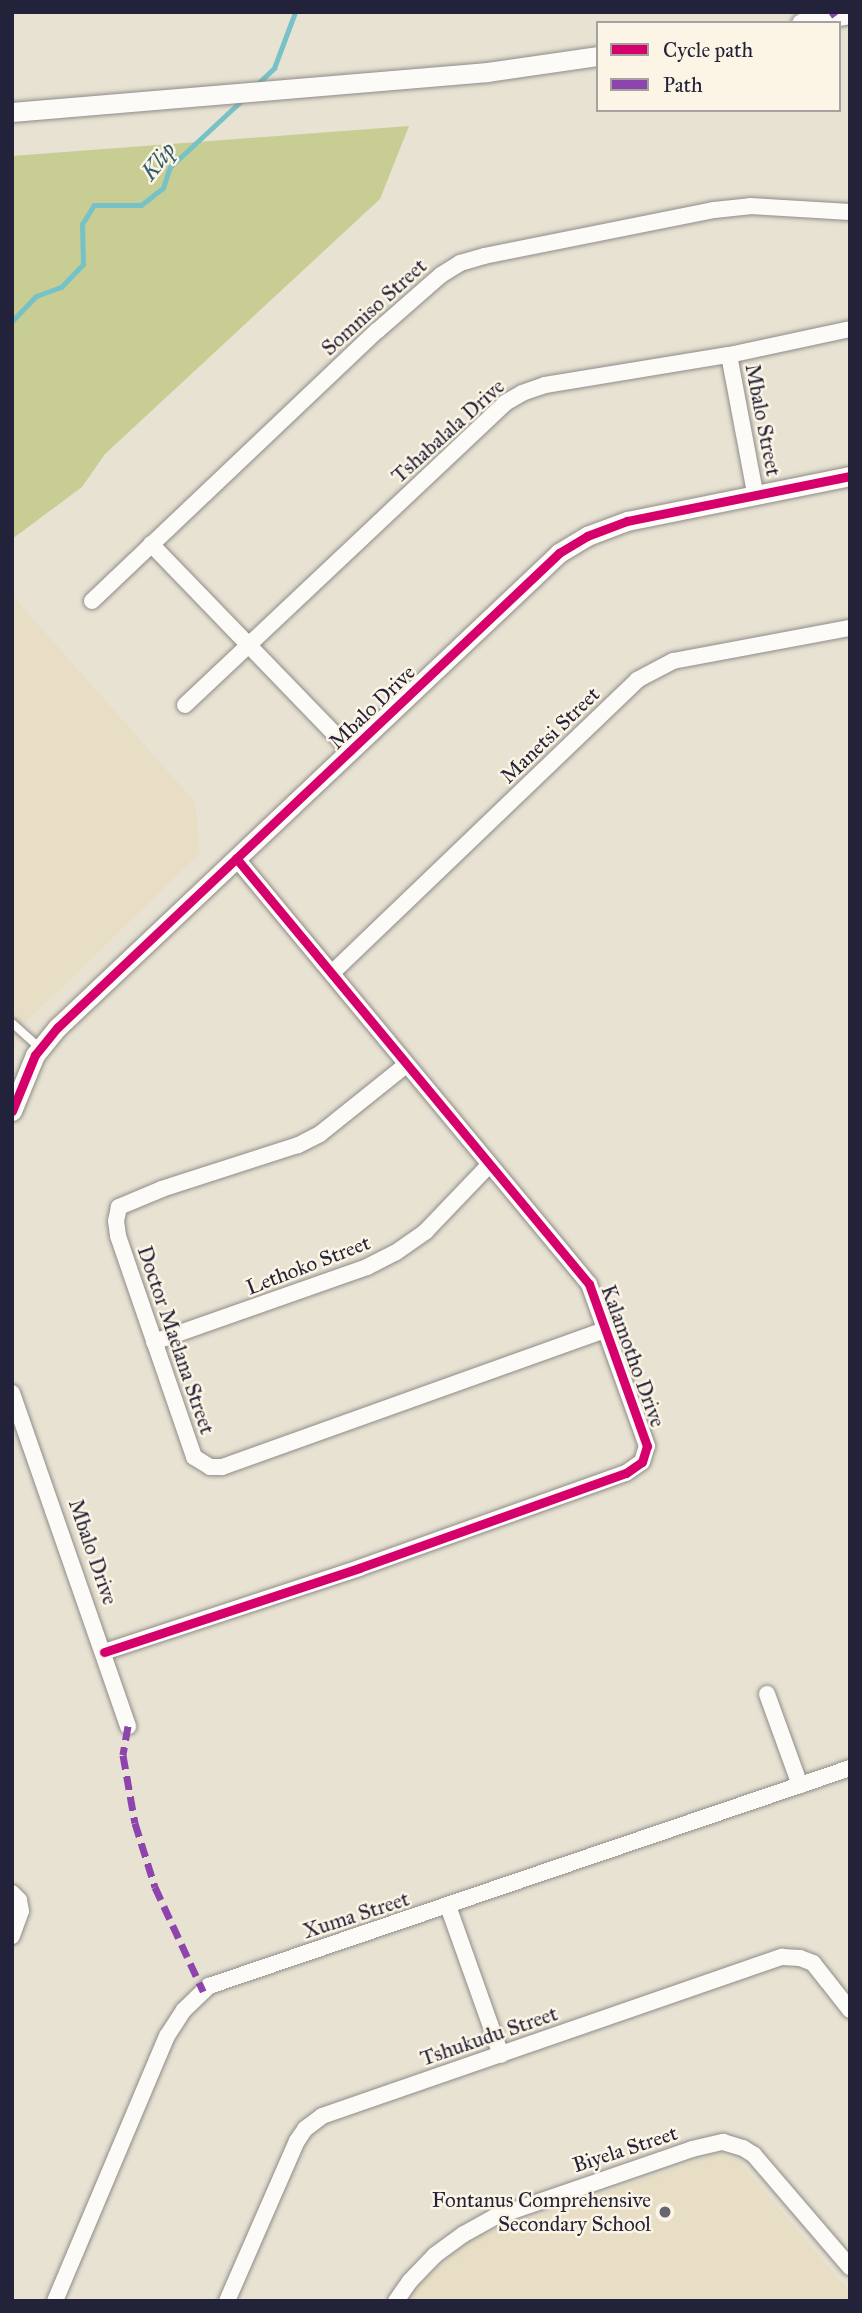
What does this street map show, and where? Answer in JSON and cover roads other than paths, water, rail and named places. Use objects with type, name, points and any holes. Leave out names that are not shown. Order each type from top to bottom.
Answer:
[{"type":"street","points":[[811,21],[850,13]]},
{"type":"street","points":[[12,113],[154,103],[487,72],[596,56]]},
{"type":"street","name":"Somniso Street","points":[[92,601],[377,331],[441,275],[460,263],[714,210],[750,206],[850,212]]},
{"type":"street","name":"Tshabalala Drive","points":[[185,705],[505,403],[545,385],[729,355],[850,329]]},
{"type":"street","name":"Mbalo Street","points":[[729,355],[755,493]]},
{"type":"street","name":"Mbalo Drive","points":[[12,1111],[41,1049],[58,1027],[568,547],[587,536],[626,521],[850,476]]},
{"type":"street","points":[[150,544],[351,751]]},
{"type":"street","name":"Manetsi Street","points":[[333,972],[638,680],[673,661],[850,628]]},
{"type":"street","name":"Kalamotho Drive","points":[[104,1652],[359,1568],[635,1469],[645,1454],[644,1434],[589,1284],[236,858]]},
{"type":"street","name":"Doctor Maelana Street","points":[[406,1065],[320,1133],[298,1144],[122,1204],[116,1222],[118,1236],[194,1457],[210,1467],[222,1467],[605,1330]]},
{"type":"street","name":"Lethoko Street","points":[[154,1342],[367,1268],[395,1253],[426,1231],[489,1165]]},
{"type":"street","name":"Mbalo Drive","points":[[12,1393],[19,1435],[104,1652],[128,1726]]},
{"type":"street","points":[[767,1694],[800,1785]]},
{"type":"street","name":"Xuma Street","points":[[55,2301],[167,2036],[196,1996],[223,1980],[850,1768]]},
{"type":"street","points":[[12,1893],[19,1900],[21,1911],[12,1936]]},
{"type":"street","points":[[448,1906],[501,2055]]},
{"type":"street","name":"Tshukudu Street","points":[[227,2301],[294,2147],[309,2125],[322,2116],[782,1957],[800,1958],[813,1963],[850,2010]]},
{"type":"street","name":"Biyela Street","points":[[396,2301],[435,2255],[479,2225],[555,2194],[692,2149],[723,2142],[738,2146],[754,2155],[850,2267]]},
{"type":"lane","points":[[12,1023],[41,1049]]},
{"type":"waterway","name":"Klip","points":[[256,85],[274,68],[295,12]]},
{"type":"waterway","name":"Klip","points":[[12,321],[36,296],[61,287],[83,264],[82,224],[94,205],[141,205],[163,188],[170,167],[242,100]]},
{"type":"place","name":"Fontanus Comprehensive Secondary School","points":[[665,2212]]}]
